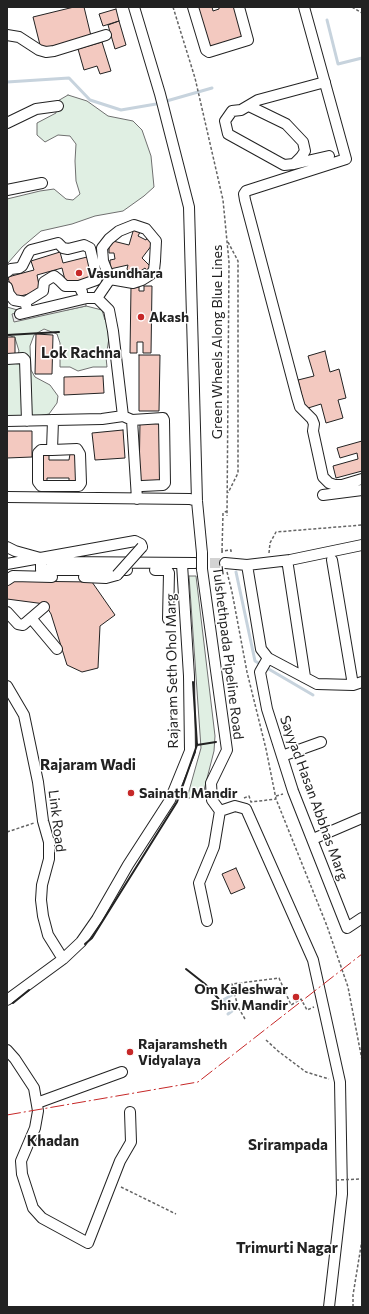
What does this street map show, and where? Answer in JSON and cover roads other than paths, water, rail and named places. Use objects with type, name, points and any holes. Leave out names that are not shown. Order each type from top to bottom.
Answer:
[{"type":"street","name":"Tulshethpada Pipeline Road","points":[[134,7],[162,102],[189,207],[197,501],[202,553],[198,566],[226,750],[211,784],[212,800],[220,811]]},
{"type":"street","points":[[193,7],[206,50],[209,52],[248,40],[239,7]]},
{"type":"street","points":[[304,7],[346,159],[246,191],[244,194],[300,407],[312,418],[314,424],[313,431],[323,477],[329,483],[335,485],[342,485],[362,479]]},
{"type":"street","points":[[7,36],[19,37],[39,50],[46,52],[54,51],[106,35]]},
{"type":"street","points":[[325,82],[258,100],[241,110],[232,111],[225,121],[228,134],[284,165],[329,156]]},
{"type":"street","points":[[7,123],[36,109],[58,106]]},
{"type":"street","points":[[248,106],[286,124],[303,142],[305,151],[294,164]]},
{"type":"street","points":[[7,190],[42,183]]},
{"type":"street","points":[[134,225],[146,229],[156,241],[154,270],[150,275],[142,280],[133,283],[110,279],[102,261],[102,248],[119,231],[134,225]]},
{"type":"street","points":[[7,272],[11,269],[22,266],[28,252],[31,250],[58,243],[63,248],[68,249],[84,245],[90,248],[97,278],[96,280],[79,286],[65,286],[54,276],[44,282],[43,291],[39,295],[28,299],[25,302],[24,313],[92,298],[110,279]]},
{"type":"street","points":[[79,286],[92,298],[109,310],[127,418],[137,499]]},
{"type":"street","points":[[7,287],[9,294],[14,300],[25,302]]},
{"type":"street","points":[[7,359],[23,358],[25,360],[27,421]]},
{"type":"street","points":[[7,422],[163,418],[165,483],[163,485],[142,486]]},
{"type":"street","points":[[52,450],[53,420]]},
{"type":"street","points":[[77,449],[80,454],[81,483],[79,486],[41,486],[38,482],[38,453],[41,450],[52,450],[77,449]]},
{"type":"street","points":[[323,495],[362,490]]},
{"type":"street","points":[[7,497],[137,499],[190,498],[197,501]]},
{"type":"street","points":[[7,580],[13,576],[106,578],[117,575],[142,548],[141,544],[135,541],[12,563]]},
{"type":"street","points":[[226,568],[290,560],[362,545]]},
{"type":"street","points":[[7,547],[15,551],[60,562],[182,564],[198,566]]},
{"type":"street","points":[[41,558],[41,570],[168,571],[168,619]]},
{"type":"street","points":[[247,565],[261,648],[266,660],[305,677],[317,684],[358,684],[332,560]]},
{"type":"street","points":[[7,574],[18,568],[12,563]]},
{"type":"street","name":"Rajaram Seth Ohol Marg","points":[[7,1000],[63,959],[81,942],[97,919],[128,866],[170,800],[190,751],[184,580],[182,564]]},
{"type":"street","points":[[288,566],[305,677]]},
{"type":"street","points":[[169,581],[184,580]]},
{"type":"street","points":[[7,612],[18,624],[23,625],[44,607]]},
{"type":"street","points":[[31,618],[57,649]]},
{"type":"street","name":"Sayyad Hasan Abbhas Marg","points":[[266,660],[260,672],[267,709],[293,791],[347,928],[362,918]]},
{"type":"street","name":"Link Road","points":[[7,686],[24,715],[38,782],[43,821],[49,842],[49,859],[42,885],[42,916],[48,935],[63,959]]},
{"type":"street","points":[[282,756],[321,742]]},
{"type":"street","points":[[207,921],[199,883],[214,848],[220,811],[235,806],[246,809],[313,960],[340,1082],[342,1194],[329,1307]]},
{"type":"street","points":[[313,839],[362,818]]},
{"type":"street","points":[[7,1050],[15,1059],[34,1088],[37,1104],[38,1111],[35,1128],[21,1162],[22,1174],[33,1208],[42,1218],[88,1243],[120,1161],[131,1142],[130,1112]]},
{"type":"street","points":[[37,1104],[122,1072]]},
{"type":"waterway","points":[[327,20],[338,64],[362,58]]},
{"type":"waterway","points":[[7,82],[69,78],[90,100],[121,110],[156,104],[212,88]]},
{"type":"waterway","points":[[236,572],[255,661],[313,695]]},
{"type":"waterway","points":[[228,1014],[232,1011],[223,1000],[232,995]]},
{"type":"tunnel","points":[[195,563],[225,563]]},
{"type":"place","name":"Vasundhara","points":[[79,273]]},
{"type":"place","name":"Akash","points":[[141,317]]},
{"type":"place","name":"Sainath Mandir","points":[[131,793]]},
{"type":"place","name":"Om Kaleshwar Shiv Mandir","points":[[296,997]]},
{"type":"place","name":"Rajaramsheth Vidyalaya","points":[[130,1052]]},
{"type":"district","name":"Lok Rachna","points":[[81,353]]},
{"type":"district","name":"Rajaram Wadi","points":[[88,765]]},
{"type":"district","name":"Khadan","points":[[53,1141]]},
{"type":"district","name":"Srirampada","points":[[288,1145]]},
{"type":"district","name":"Trimurti Nagar","points":[[287,1248]]}]
